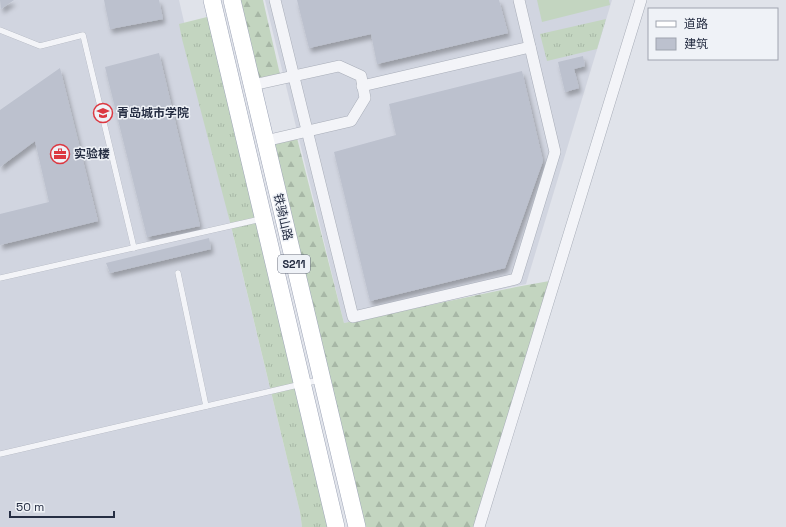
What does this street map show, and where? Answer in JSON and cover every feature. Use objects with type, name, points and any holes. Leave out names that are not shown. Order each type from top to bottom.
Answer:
[{"type":"main road","name":"铁骑山路","points":[[212,0],[336,527]]},
{"type":"main road","name":"铁骑山路","points":[[232,0],[357,527]]},
{"type":"street","points":[[275,0],[352,317],[516,279],[555,152],[519,0]]},
{"type":"street","points":[[479,527],[641,0]]},
{"type":"street","points":[[362,86],[530,47]]},
{"type":"street","points":[[252,86],[339,66],[360,76],[365,98],[351,121],[265,141]]},
{"type":"lane","points":[[0,30],[40,46],[83,35],[134,248]]},
{"type":"lane","points":[[0,278],[263,219]]},
{"type":"lane","points":[[178,273],[206,406]]},
{"type":"lane","points":[[0,454],[322,379]]},
{"type":"shaded area","points":[[0,0],[179,0],[234,239],[300,512],[302,527],[0,527]]},
{"type":"shaded area","points":[[265,0],[612,0],[526,284],[344,323]]},
{"type":"green space","points":[[232,0],[263,0],[281,79],[253,85]]},
{"type":"green space","points":[[537,0],[609,0],[610,5],[542,22]]},
{"type":"green space","points":[[215,15],[336,527],[302,527],[300,512],[231,226],[182,39],[179,24]]},
{"type":"green space","points":[[606,19],[597,49],[547,61],[540,34]]},
{"type":"green space","points":[[296,134],[344,323],[555,280],[479,527],[357,527],[265,141]]},
{"type":"building","points":[[0,0],[14,0],[1,9]]},
{"type":"building","points":[[104,0],[159,0],[163,19],[110,29]]},
{"type":"building","points":[[297,0],[499,0],[508,33],[377,64],[371,34],[309,48]]},
{"type":"building","points":[[159,53],[200,226],[147,237],[105,67]]},
{"type":"building","points":[[583,56],[585,66],[574,69],[579,88],[565,92],[558,62]]},
{"type":"building","name":"实验楼","points":[[60,68],[98,221],[0,245],[0,214],[49,202],[35,141],[0,167],[0,110]]},
{"type":"building","points":[[522,71],[543,161],[505,268],[370,301],[334,152],[396,135],[389,104]]},
{"type":"building","points":[[209,238],[211,249],[110,273],[106,263]]},
{"type":"place","name":"青岛城市学院","points":[[103,113]]},
{"type":"place","name":"实验楼","points":[[60,154]]}]
